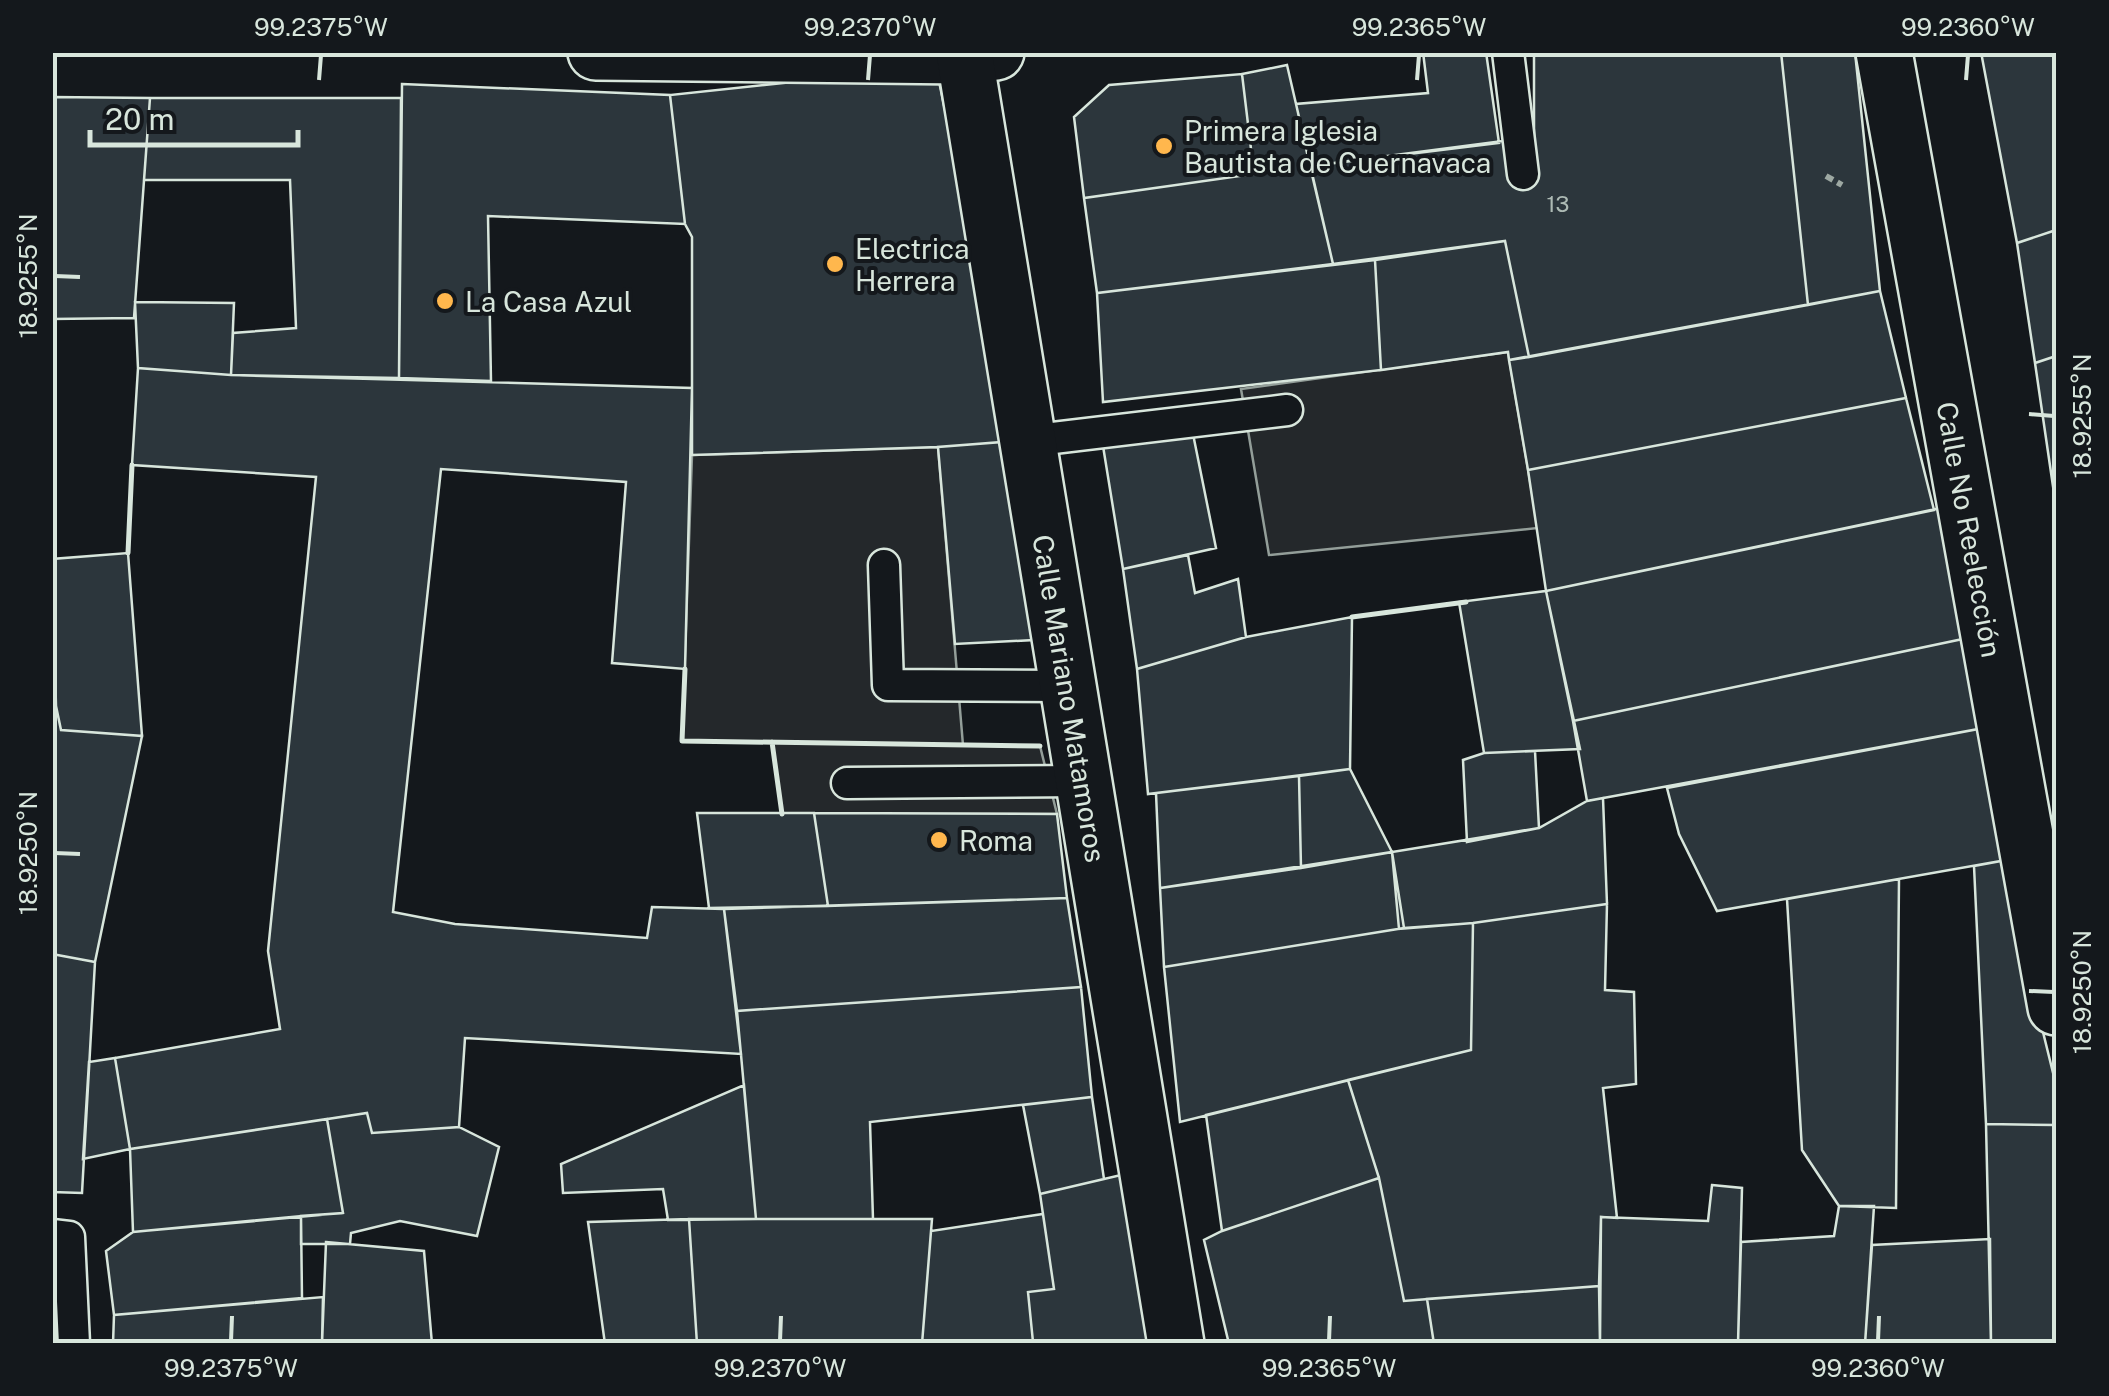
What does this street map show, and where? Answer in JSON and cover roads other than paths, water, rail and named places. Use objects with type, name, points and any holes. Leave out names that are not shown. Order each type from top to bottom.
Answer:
[{"type":"street","points":[[596,52],[975,54]]},
{"type":"street","name":"Calle No Reelección","points":[[1884,52],[2056,1007]]},
{"type":"street","name":"Calle Mariano Matamoros","points":[[975,54],[1028,441],[1176,1344]]},
{"type":"lane","points":[[1508,52],[1523,174]]},
{"type":"lane","points":[[1028,441],[1287,410]]},
{"type":"lane","points":[[884,564],[888,685],[1068,686]]},
{"type":"lane","points":[[847,784],[1083,782]]},
{"type":"lane","points":[[52,1236],[69,1237],[74,1344]]},
{"type":"place","name":"Primera Iglesia Bautista de Cuernavaca","points":[[1164,146]]},
{"type":"place","name":"Electrica Herrera","points":[[835,264]]},
{"type":"place","name":"La Casa Azul","points":[[445,301]]},
{"type":"place","name":"Roma","points":[[939,840]]}]
